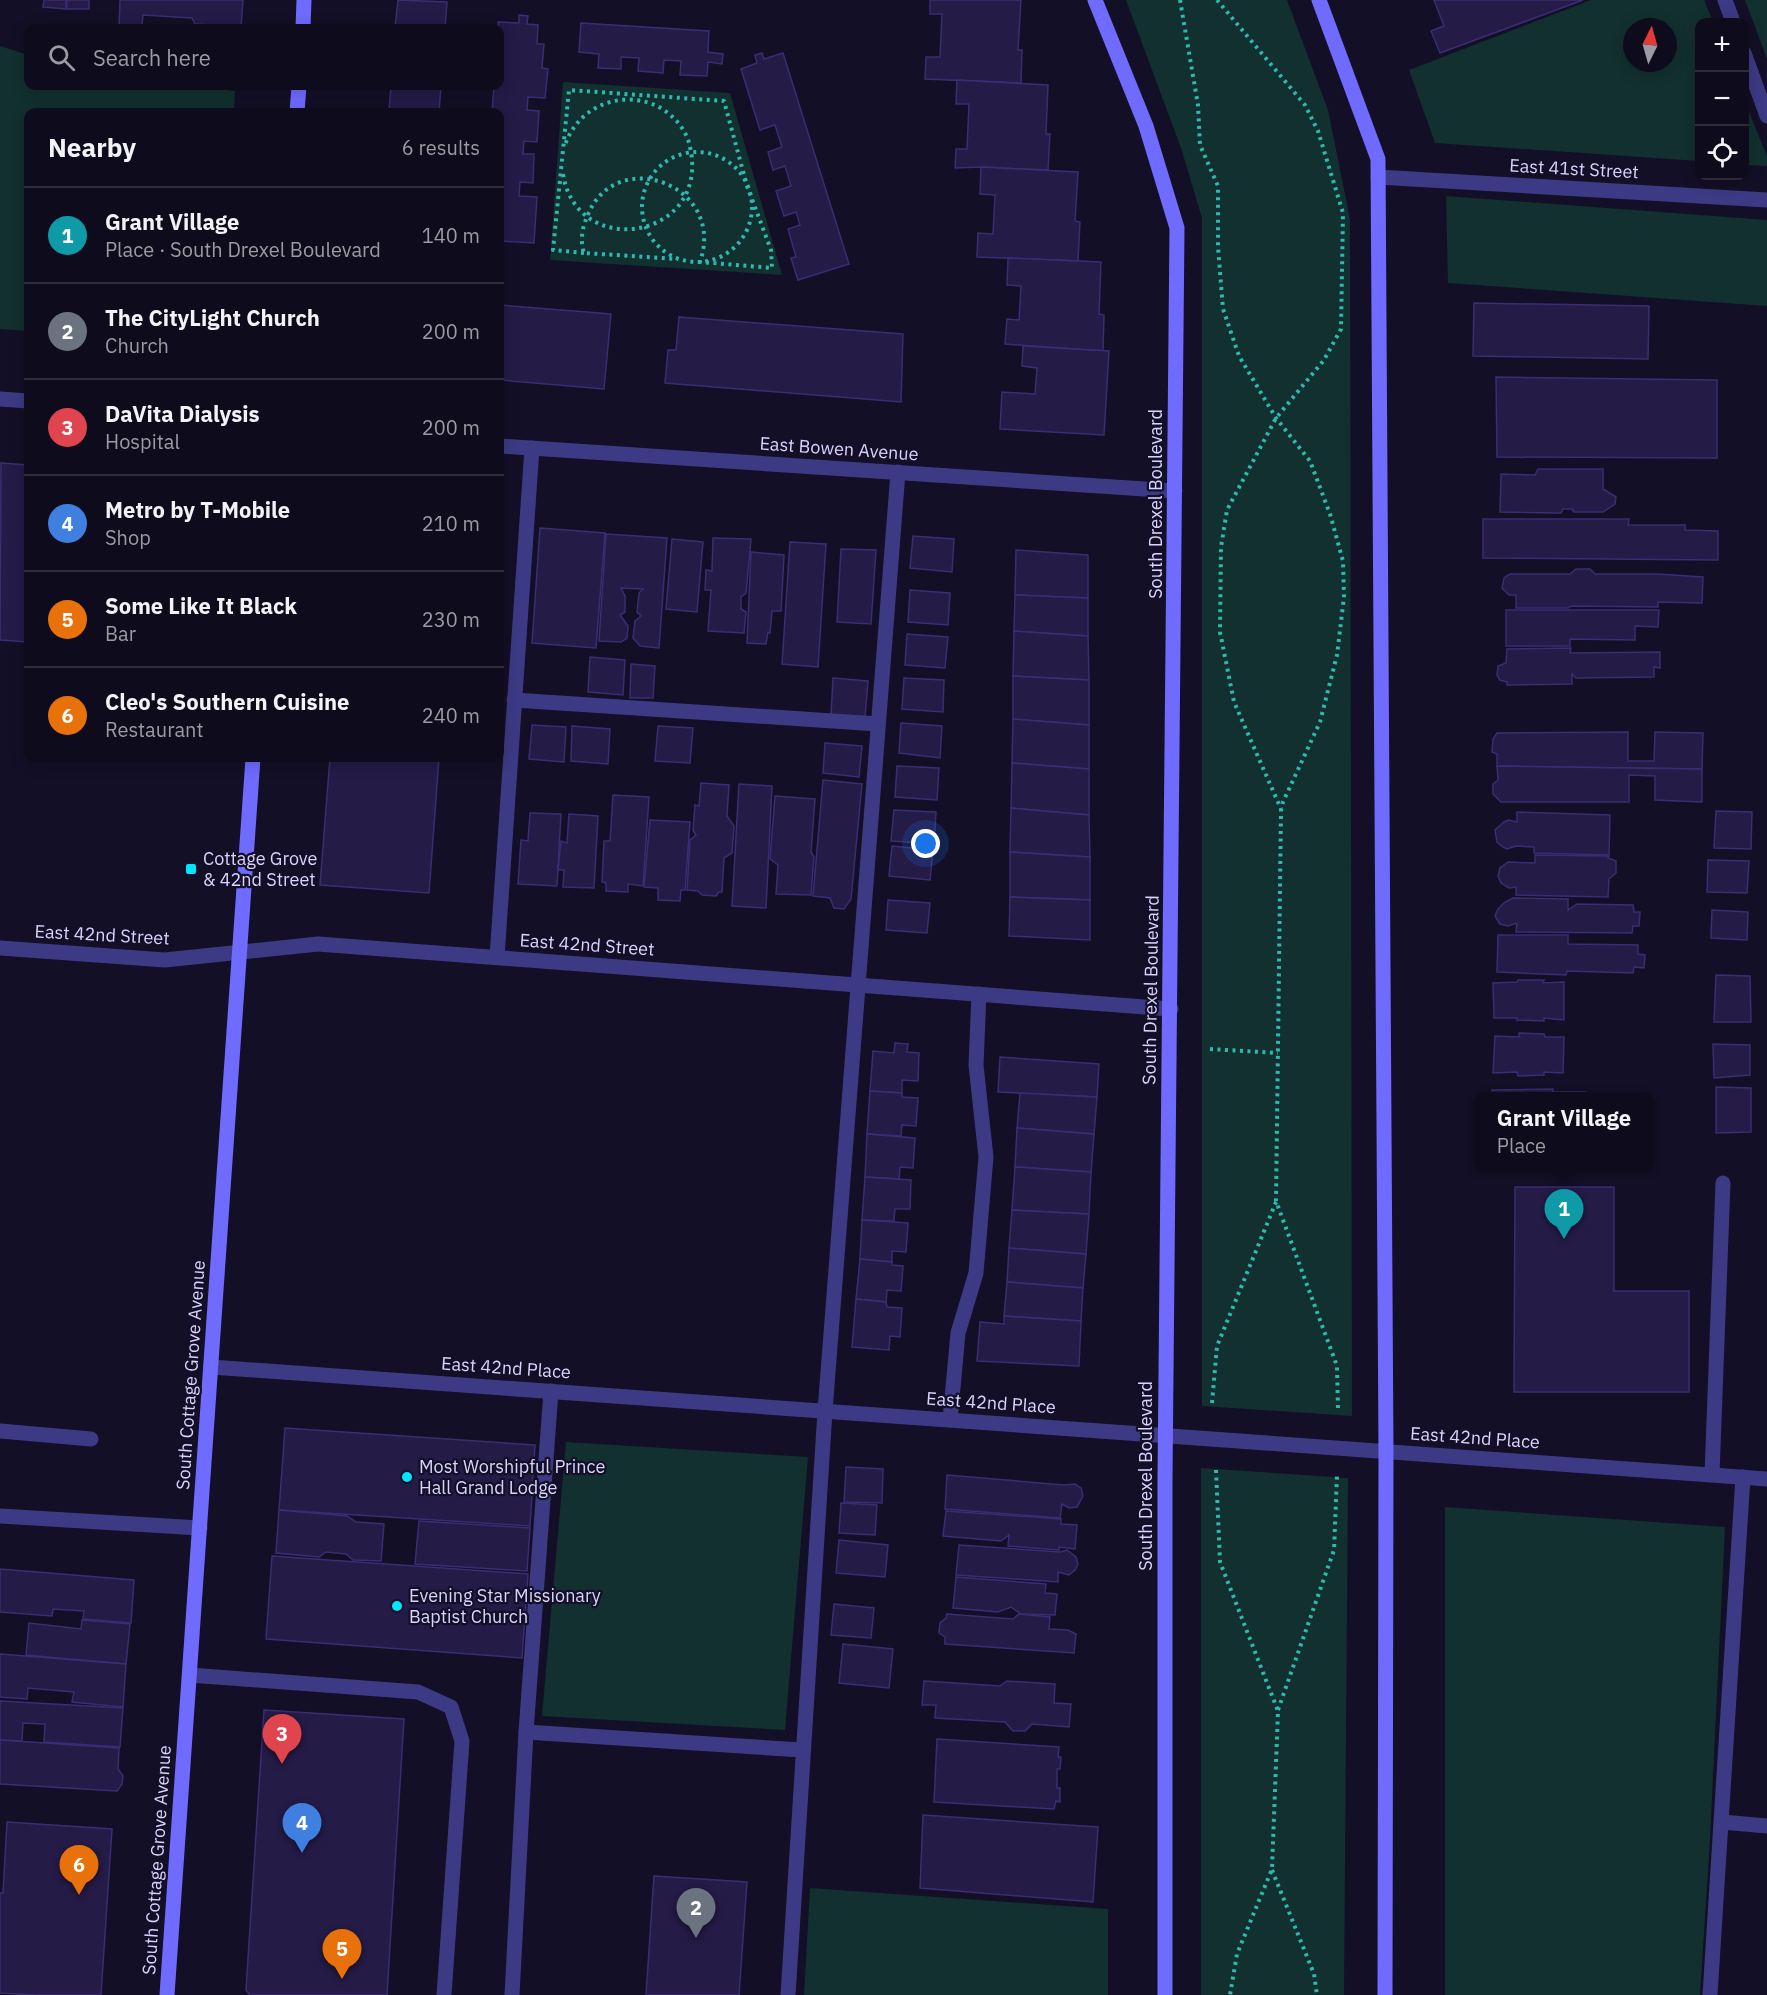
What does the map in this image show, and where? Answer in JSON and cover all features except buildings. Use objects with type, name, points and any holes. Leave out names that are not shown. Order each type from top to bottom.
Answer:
[{"type":"street","points":[[303,24],[304,0]]},
{"type":"street","name":"South Drexel Boulevard","points":[[1095,0],[1146,126],[1178,228],[1166,1435],[1166,1995]]},
{"type":"street","points":[[1319,0],[1378,159],[1386,1451],[1385,1995]]},
{"type":"street","points":[[1725,0],[1732,18]]},
{"type":"street","points":[[1749,67],[1767,116]]},
{"type":"street","points":[[297,108],[299,90]]},
{"type":"street","name":"East 41st Street","points":[[1378,177],[1767,200]]},
{"type":"street","points":[[0,399],[24,401]]},
{"type":"street","name":"East Bowen Avenue","points":[[504,446],[1175,491]]},
{"type":"street","points":[[497,957],[532,448]]},
{"type":"street","points":[[788,1995],[825,1411],[898,472]]},
{"type":"street","points":[[514,700],[878,724]]},
{"type":"street","name":"South Cottage Grove Avenue","points":[[167,1995],[253,762]]},
{"type":"street","name":"East 42nd Street","points":[[0,948],[165,960],[318,944],[1171,1009]]},
{"type":"street","points":[[950,1420],[958,1334],[976,1273],[986,1157],[976,1065],[979,994]]},
{"type":"street","points":[[1712,1474],[1723,1183]]},
{"type":"street","name":"East 42nd Place","points":[[211,1366],[1767,1479]]},
{"type":"street","points":[[512,1995],[526,1732],[551,1391]]},
{"type":"street","points":[[0,1431],[91,1439]]},
{"type":"street","points":[[1710,1995],[1743,1477]]},
{"type":"street","points":[[0,1516],[200,1528]]},
{"type":"street","points":[[190,1675],[418,1692],[451,1707],[462,1741],[444,1995]]},
{"type":"street","points":[[526,1732],[802,1750]]},
{"type":"street","points":[[1722,1822],[1767,1826]]},
{"type":"path","points":[[1180,0],[1198,105],[1200,145],[1218,186],[1218,247],[1223,309],[1239,356],[1276,418],[1310,461],[1330,514],[1343,561],[1344,597],[1337,655],[1320,722],[1281,810],[1276,1201],[1337,1366],[1338,1409]]},
{"type":"path","points":[[1217,0],[1305,105],[1318,130],[1343,213],[1341,329],[1324,360],[1276,418],[1227,510],[1221,547],[1220,632],[1234,702],[1281,810]]},
{"type":"path","points":[[678,259],[658,247],[645,228],[641,205],[649,179],[661,165],[670,159],[692,152],[704,152],[725,160],[734,167],[747,186],[771,250],[772,268],[553,250],[569,90],[724,101],[747,186],[751,197],[750,220],[740,241],[732,249],[723,255],[700,262]]},
{"type":"path","points":[[562,167],[564,182],[570,196],[587,216],[603,226],[618,230],[645,228],[662,221],[674,212],[686,195],[693,171],[689,140],[682,127],[672,116],[645,101],[614,100],[586,113],[568,137],[563,152]]},
{"type":"path","points":[[584,253],[582,238],[587,216],[596,201],[611,188],[629,180],[649,179],[667,184],[686,195],[696,208],[703,225],[704,244],[700,262]]},
{"type":"path","points":[[1210,1049],[1278,1053]]},
{"type":"path","points":[[1212,1403],[1217,1346],[1276,1201]]},
{"type":"path","points":[[1216,1470],[1220,1563],[1278,1711]]},
{"type":"path","points":[[1230,1995],[1237,1954],[1272,1869],[1278,1711],[1335,1550],[1337,1475]]},
{"type":"path","points":[[1272,1869],[1314,1974],[1317,1995]]},
{"type":"green space","points":[[1126,0],[1287,0],[1328,110],[1350,219],[1352,1416],[1202,1406],[1202,218],[1181,148]]},
{"type":"green space","points":[[1591,0],[1704,0],[1711,18],[1695,18],[1695,161],[1435,143],[1409,70]]},
{"type":"green space","points":[[1745,0],[1767,0],[1767,59]]},
{"type":"green space","points":[[0,46],[24,54],[24,90],[235,91],[234,108],[24,108],[24,331],[0,329]]},
{"type":"green space","points":[[563,82],[730,93],[782,275],[550,260]]},
{"type":"green space","points":[[1749,112],[1767,156],[1767,166],[1749,165]]},
{"type":"green space","points":[[1446,196],[1767,220],[1767,306],[1448,283]]},
{"type":"green space","points":[[566,1442],[808,1457],[785,1730],[542,1716]]},
{"type":"green space","points":[[1201,1468],[1348,1478],[1344,1995],[1201,1995]]},
{"type":"green space","points":[[1445,1507],[1725,1527],[1700,1995],[1445,1995]]},
{"type":"green space","points":[[810,1888],[1108,1909],[1108,1995],[804,1995]]},
{"type":"place","name":"Cottage Grove & 42nd Street","points":[[191,869]]},
{"type":"place","name":"Grant Village","points":[[1564,1239]]},
{"type":"place","name":"Most Worshipful Prince Hall Grand Lodge","points":[[407,1477]]},
{"type":"place","name":"Evening Star Missionary Baptist Church","points":[[397,1606]]},
{"type":"place","name":"DaVita Dialysis","points":[[282,1764]]},
{"type":"place","name":"Metro by T-Mobile","points":[[302,1853]]},
{"type":"place","name":"Cleo's Southern Cuisine","points":[[79,1895]]},
{"type":"place","name":"The CityLight Church","points":[[696,1938]]},
{"type":"place","name":"Some Like It Black","points":[[342,1979]]}]
